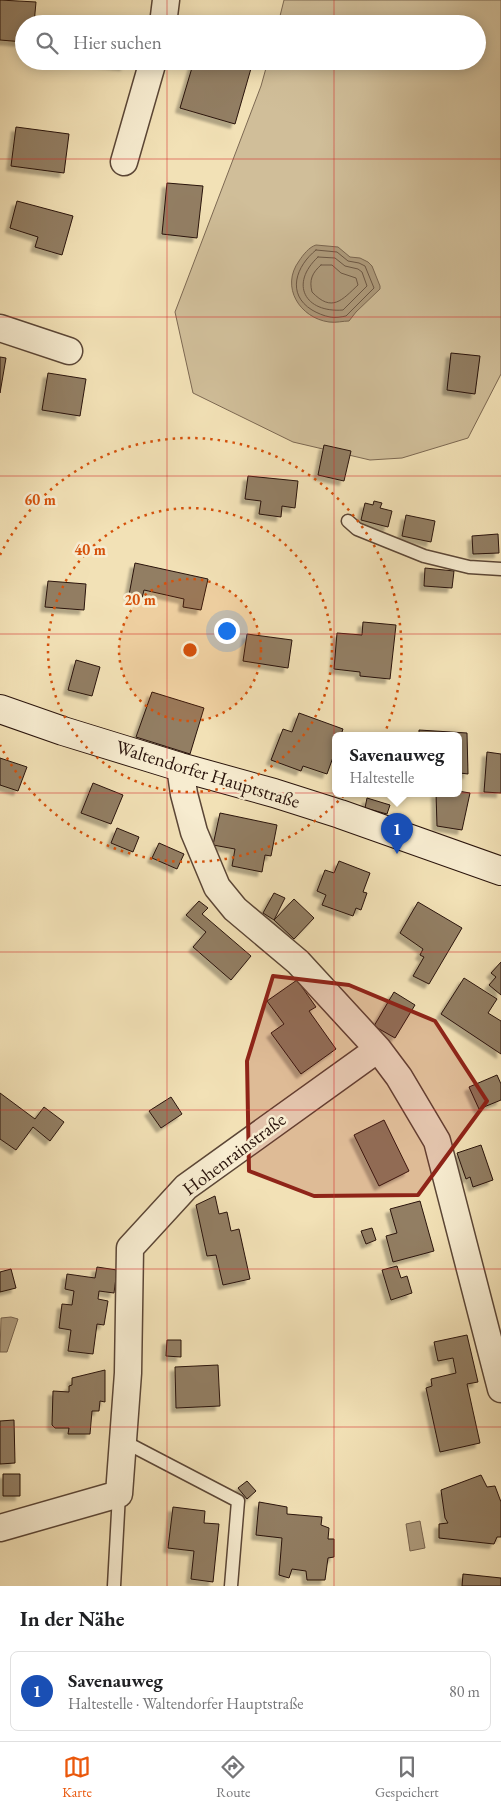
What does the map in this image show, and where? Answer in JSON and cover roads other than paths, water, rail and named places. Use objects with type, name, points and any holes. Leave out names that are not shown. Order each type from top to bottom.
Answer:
[{"type":"main road","name":"Waltendorfer Hauptstraße","points":[[0,709],[180,767],[322,808],[501,870]]},
{"type":"street","points":[[164,15],[166,0]]},
{"type":"street","points":[[124,162],[150,70]]},
{"type":"street","points":[[0,328],[69,351]]},
{"type":"street","points":[[180,767],[184,794],[194,832],[217,887],[235,909],[298,962],[378,1050],[399,1077],[437,1141],[501,1390]]},
{"type":"street","name":"Hohenrainstraße","points":[[119,1494],[128,1373],[130,1248],[186,1187],[378,1050]]},
{"type":"street","points":[[0,1528],[119,1494]]},
{"type":"lane","points":[[348,520],[357,529],[424,556],[470,567],[501,569]]},
{"type":"lane","points":[[123,1441],[238,1501],[232,1586]]},
{"type":"lane","name":"Hohenrainstraße","points":[[114,1586],[119,1494]]},
{"type":"water","points":[[316,245],[338,247],[350,257],[360,258],[372,266],[380,289],[349,321],[332,322],[309,314],[296,300],[292,291],[294,271],[299,261],[304,254]]},
{"type":"water","points":[[11,1317],[18,1319],[7,1352],[0,1352],[1,1318]]},
{"type":"water","points":[[420,1521],[425,1548],[410,1551],[406,1524]]},
{"type":"place","name":"Savenauweg","points":[[397,854]]}]
